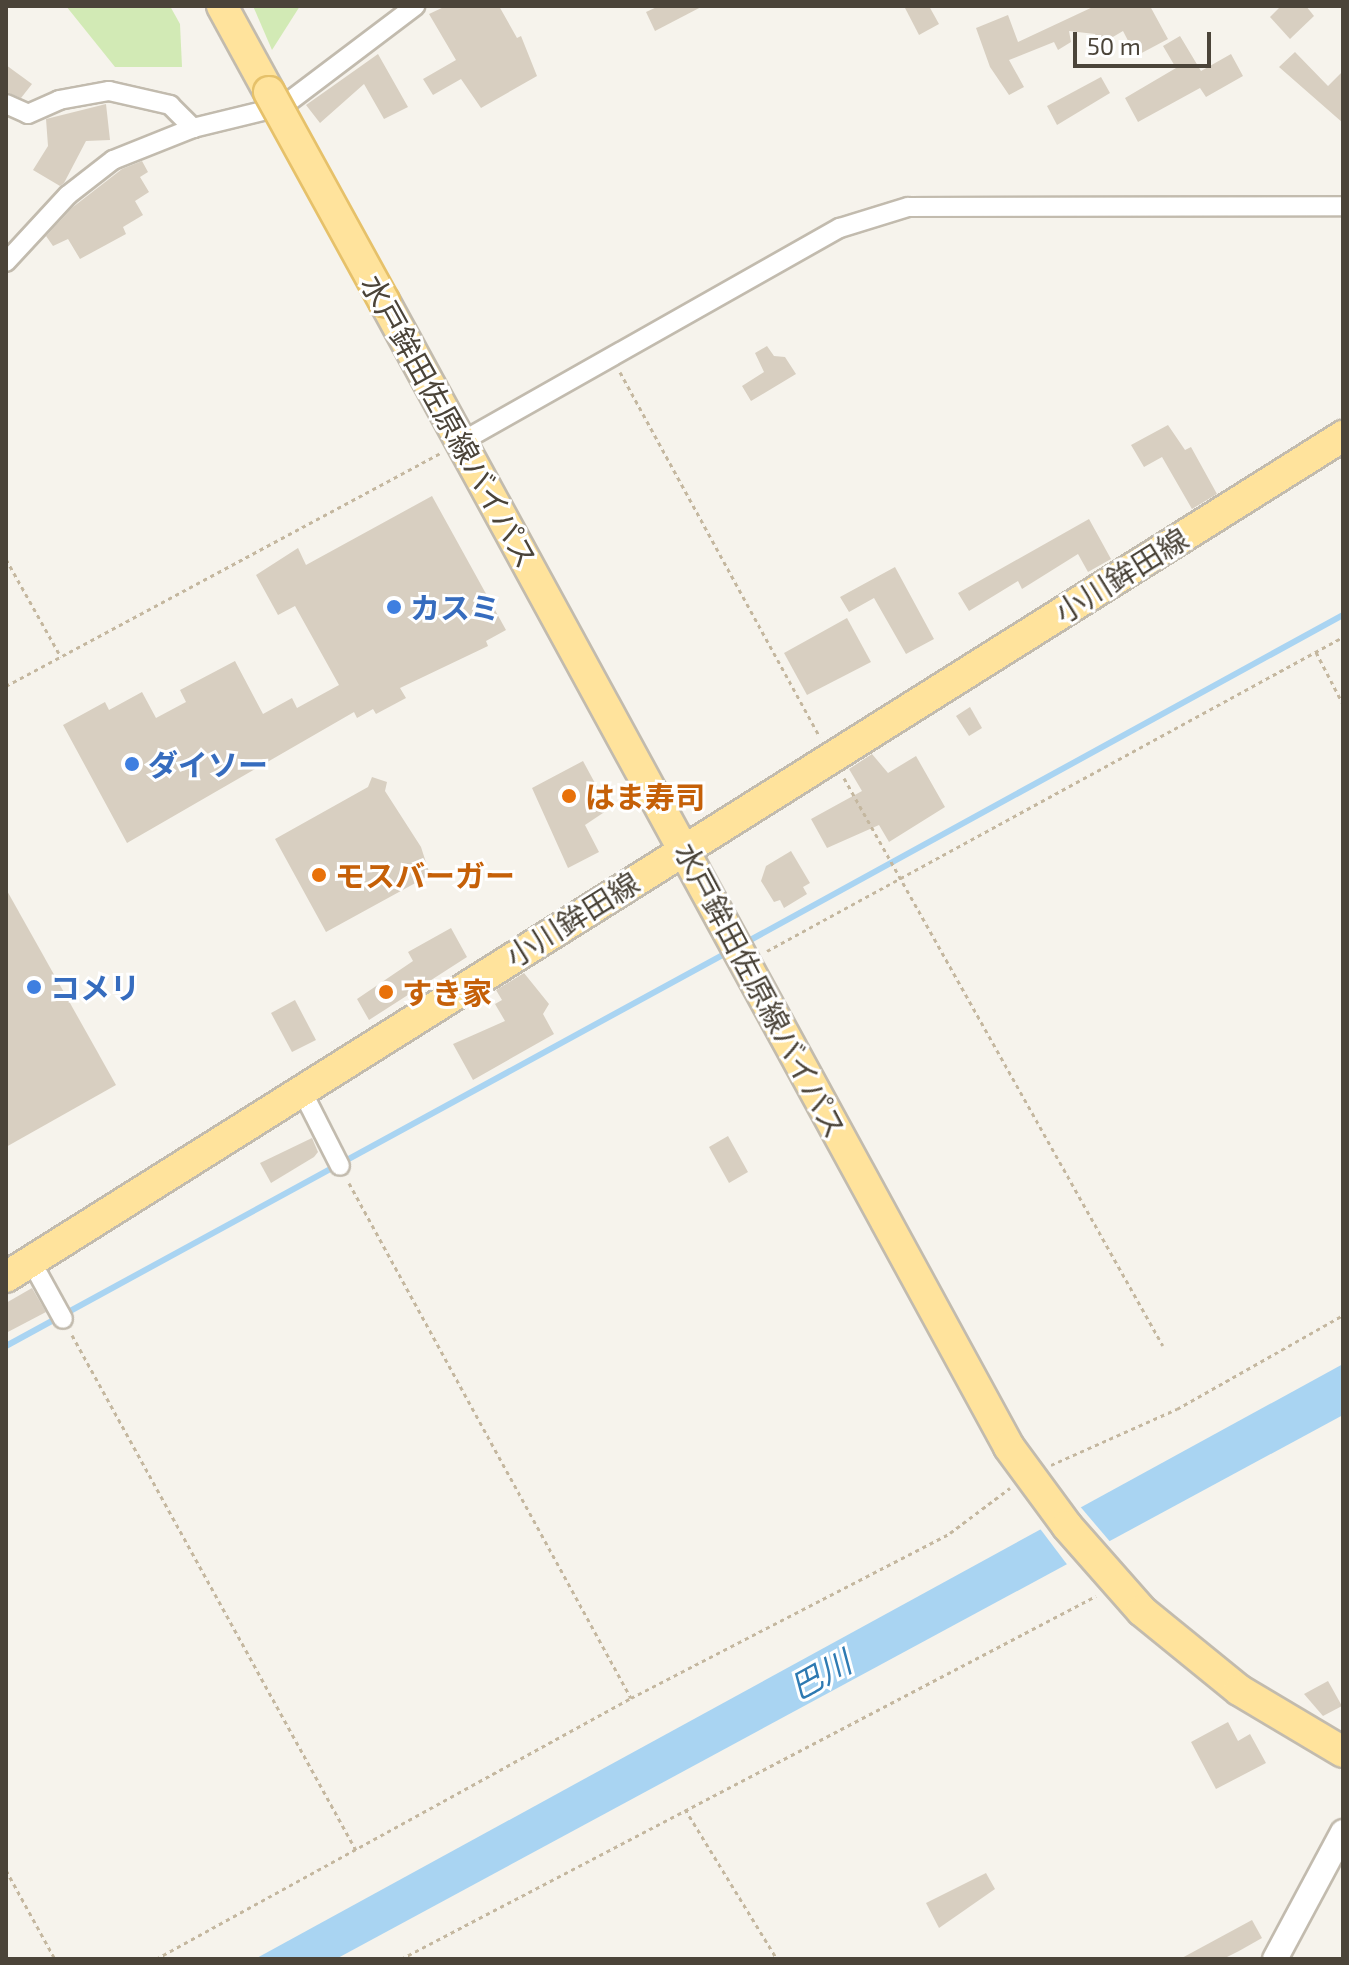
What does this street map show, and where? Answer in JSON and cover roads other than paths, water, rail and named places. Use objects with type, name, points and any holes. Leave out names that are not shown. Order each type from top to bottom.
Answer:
[{"type":"main road","name":"水戸鉾田佐原線バイパス","points":[[222,6],[1032,1480],[1112,1579],[1205,1666],[1343,1752]]},
{"type":"main road","name":"小川鉾田線","points":[[6,1277],[1343,436]]},
{"type":"street","points":[[6,262],[68,195],[113,160],[193,128],[283,106],[415,6]]},
{"type":"street","points":[[6,104],[28,114],[59,100],[109,91],[170,105],[193,128]]},
{"type":"street","points":[[461,442],[610,354],[840,228],[908,207],[1343,206]]},
{"type":"street","points":[[301,1089],[338,1162]]},
{"type":"street","points":[[31,1261],[61,1314]]},
{"type":"street","points":[[1275,1959],[1343,1832]]},
{"type":"water","name":"巴川","points":[[1343,1364],[1343,1415],[336,1959],[255,1959]]},
{"type":"waterway","points":[[743,944],[1343,615]]},
{"type":"waterway","points":[[6,1346],[730,951]]},
{"type":"place","name":"カスミ","points":[[394,607]]},
{"type":"place","name":"ダイソー","points":[[132,764]]},
{"type":"place","name":"はま寿司","points":[[569,796]]},
{"type":"place","name":"モスバーガー","points":[[319,875]]},
{"type":"place","name":"コメリ","points":[[34,987]]},
{"type":"place","name":"すき家","points":[[386,992]]}]
